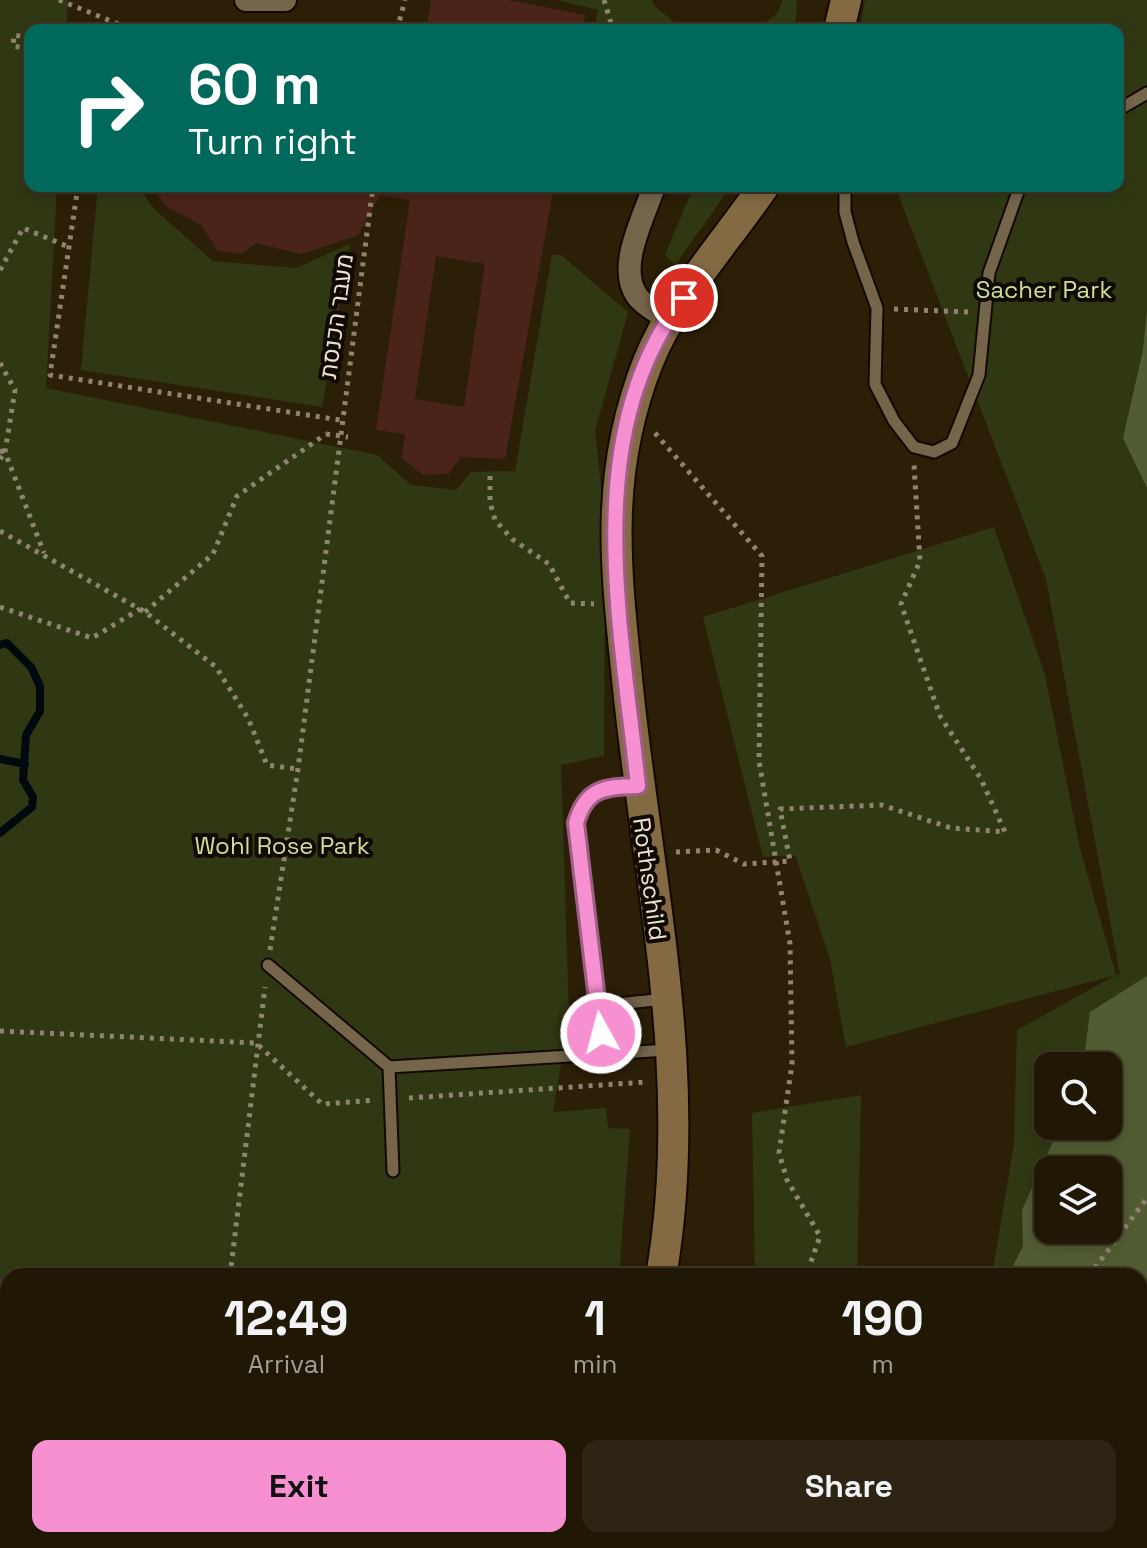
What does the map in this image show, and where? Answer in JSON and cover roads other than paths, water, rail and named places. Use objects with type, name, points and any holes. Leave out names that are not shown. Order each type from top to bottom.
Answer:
[{"type":"street","points":[[246,0],[285,0]]},
{"type":"street","points":[[652,192],[632,253],[630,278],[637,296],[667,319]]},
{"type":"street","name":"Rothschild","points":[[662,1268],[673,1212],[674,1080],[667,999],[638,786],[616,578],[614,515],[621,453],[633,408],[667,319],[760,192]]},
{"type":"lane","points":[[1124,106],[1147,93]]},
{"type":"lane","points":[[845,192],[845,212],[853,242],[877,308],[875,384],[894,421],[914,447],[934,452],[952,443],[979,375],[989,273],[1018,192]]},
{"type":"lane","points":[[601,1033],[576,823],[581,804],[593,794],[608,787],[638,786]]},
{"type":"lane","points":[[268,965],[389,1067],[672,1050]]},
{"type":"lane","points":[[598,1006],[667,999]]},
{"type":"lane","points":[[389,1067],[393,1171]]},
{"type":"waterway","points":[[0,645],[7,643],[31,667],[40,686],[40,711],[26,735],[23,780],[33,797],[32,807],[0,833]]},
{"type":"waterway","points":[[0,759],[25,764]]},
{"type":"park label","name":"Sacher Park","points":[[1044,289]]},
{"type":"park label","name":"Wohl Rose Park","points":[[282,845]]}]
